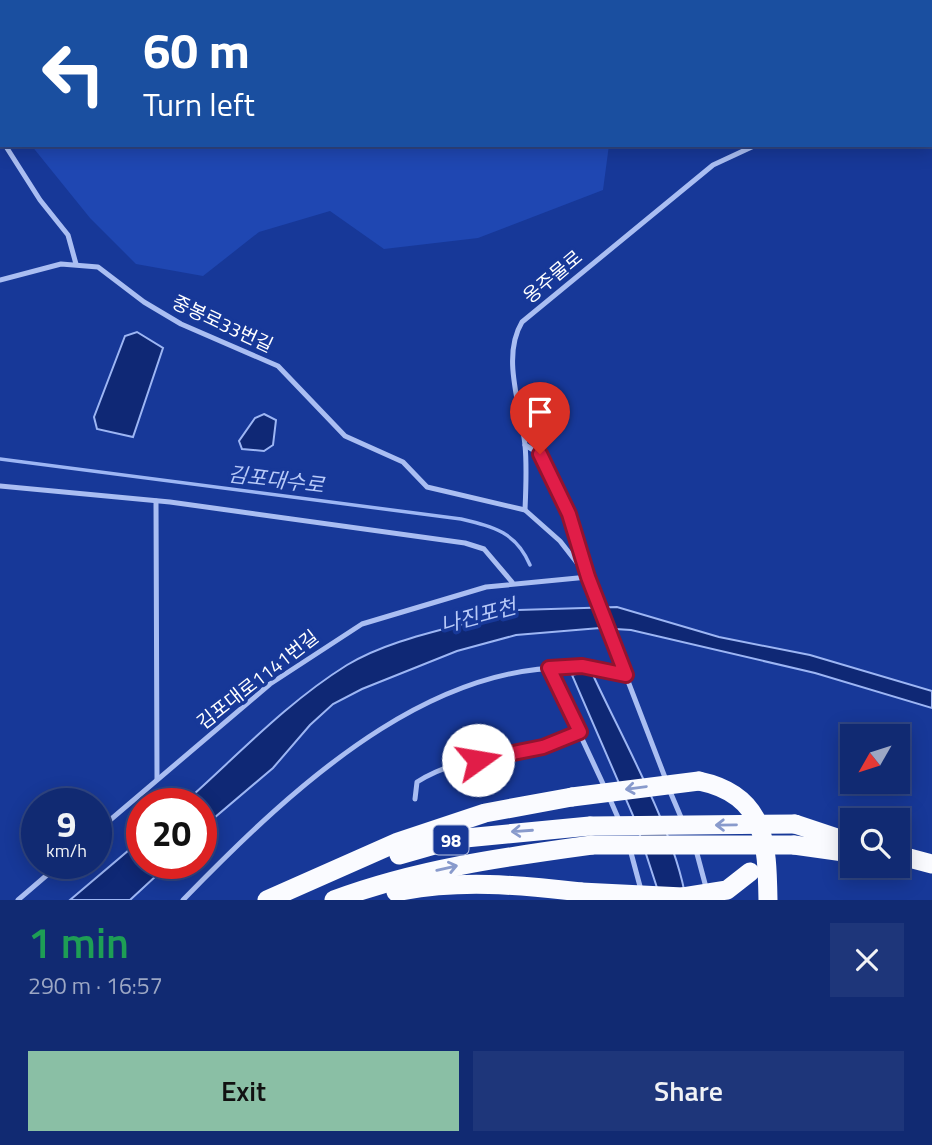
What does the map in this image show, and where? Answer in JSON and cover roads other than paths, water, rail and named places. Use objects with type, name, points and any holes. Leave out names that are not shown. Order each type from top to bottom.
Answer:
[{"type":"highway","points":[[317,879],[398,842],[485,813],[572,797],[699,781],[733,792],[746,803],[763,833],[767,855],[768,900]]},
{"type":"highway","name":"98","points":[[267,900],[317,879],[455,839],[591,836],[795,824],[840,839]]},
{"type":"highway","points":[[354,900],[404,890],[466,884],[513,884],[581,892],[687,898],[727,890],[750,873],[757,863],[763,833]]},
{"type":"highway","name":"98","points":[[334,900],[409,877],[591,836],[794,845],[840,852]]},
{"type":"highway","points":[[910,858],[932,864]]},
{"type":"highway","points":[[910,867],[932,873]]},
{"type":"lane","points":[[6,147],[40,200],[68,235],[76,264]]},
{"type":"lane","name":"옹주물로","points":[[525,510],[525,445],[512,354],[522,322],[713,165],[752,147]]},
{"type":"lane","name":"중봉로33번길","points":[[0,280],[44,267],[76,264],[98,267],[144,302],[181,324],[278,366],[345,436],[403,462],[427,487],[525,510]]},
{"type":"lane","points":[[525,445],[540,454],[569,514],[588,577],[621,665],[703,865],[708,900]]},
{"type":"lane","points":[[0,486],[156,501],[465,543],[484,549],[512,582]]},
{"type":"lane","points":[[156,501],[157,779]]},
{"type":"lane","points":[[525,510],[560,541],[588,577]]},
{"type":"lane","name":"김포대로1141번길","points":[[112,818],[270,684],[345,633],[380,616],[465,592],[512,582],[588,577]]},
{"type":"lane","points":[[183,900],[230,852],[310,782],[386,724],[418,707],[482,683],[549,668],[582,666],[626,675]]},
{"type":"lane","points":[[549,668],[629,845],[643,900]]},
{"type":"lane","points":[[415,799],[417,782],[429,775],[460,764],[543,747],[580,732]]},
{"type":"lane","points":[[18,900],[42,879]]},
{"type":"waterway","name":"김포대수로","points":[[0,459],[461,519],[494,528],[511,538],[530,565]]},
{"type":"water label","name":"나진포천","points":[[478,615]]}]
